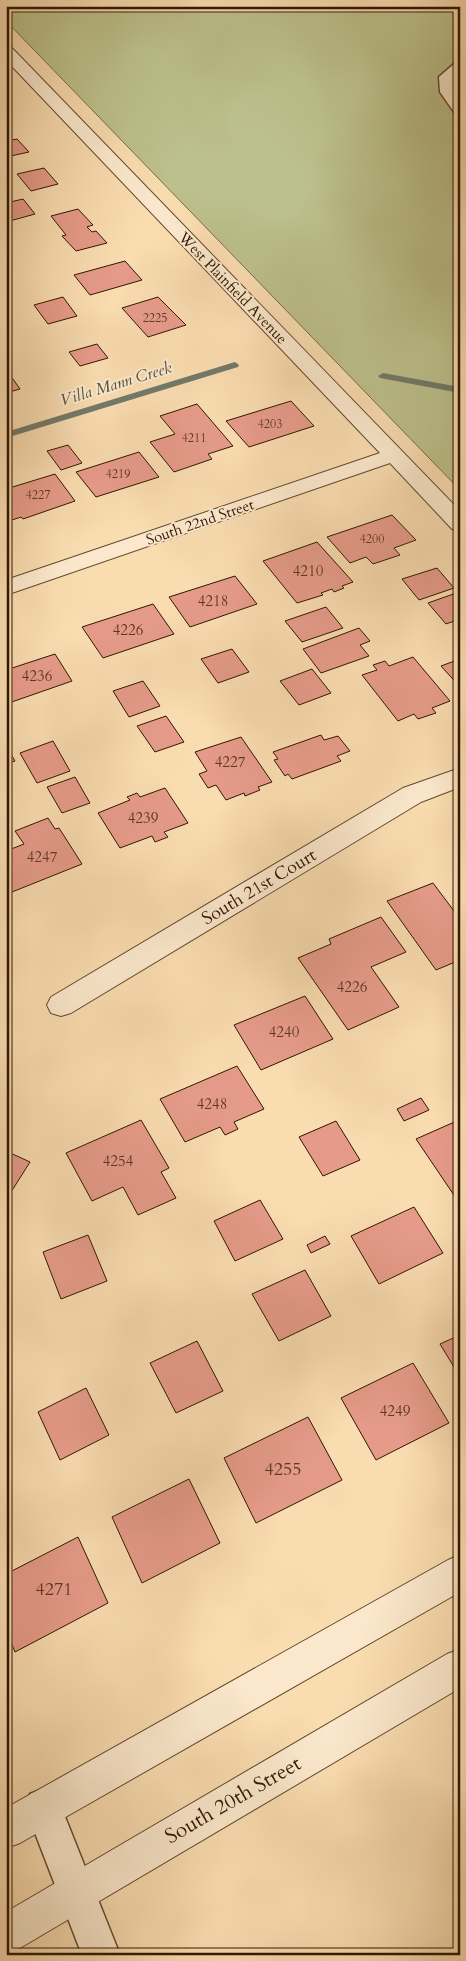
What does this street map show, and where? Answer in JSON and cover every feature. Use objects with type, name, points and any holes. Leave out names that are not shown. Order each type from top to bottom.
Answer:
[{"type":"street","name":"West Plainfield Avenue","points":[[6,51],[460,524]]},
{"type":"street","name":"South 22nd Street","points":[[6,588],[393,456]]},
{"type":"street","name":"South 21st Court","points":[[61,1005],[412,795],[460,777]]},
{"type":"street","points":[[6,1829],[460,1572]]},
{"type":"street","name":"South 20th Street","points":[[6,1934],[460,1666]]},
{"type":"lane","points":[[460,66],[447,77],[448,92],[460,109]]},
{"type":"lane","points":[[44,1808],[101,1955]]},
{"type":"green space","points":[[6,6],[460,6],[460,490],[6,21]]},
{"type":"building","points":[[17,139],[29,152],[6,157],[6,141]]},
{"type":"building","points":[[44,168],[58,184],[31,191],[17,174]]},
{"type":"building","points":[[23,199],[35,214],[6,222],[6,203]]},
{"type":"building","points":[[78,209],[93,225],[87,227],[92,232],[96,231],[107,243],[76,251],[62,236],[66,235],[51,216]]},
{"type":"building","points":[[125,261],[142,280],[90,295],[74,275]]},
{"type":"building","points":[[63,297],[77,316],[48,324],[34,305]]},
{"type":"building","points":[[158,297],[186,325],[148,337],[122,308]]},
{"type":"building","points":[[97,344],[108,358],[80,366],[69,352]]},
{"type":"building","points":[[6,369],[20,389],[6,393]]},
{"type":"building","points":[[291,401],[314,426],[249,447],[226,421]]},
{"type":"building","points":[[197,404],[233,446],[208,454],[212,459],[174,472],[150,442],[175,434],[160,416]]},
{"type":"building","points":[[68,445],[82,463],[61,470],[47,451]]},
{"type":"building","points":[[139,452],[159,477],[96,497],[76,472]]},
{"type":"building","points":[[55,474],[75,501],[23,519],[21,517],[6,522],[6,489]]},
{"type":"building","points":[[392,515],[416,540],[394,548],[400,555],[373,564],[366,557],[350,563],[327,537]]},
{"type":"building","points":[[317,542],[353,582],[342,586],[344,588],[334,592],[332,589],[321,593],[323,595],[297,603],[263,561]]},
{"type":"building","points":[[437,568],[454,588],[419,600],[402,579]]},
{"type":"building","points":[[235,576],[257,604],[190,627],[169,597]]},
{"type":"building","points":[[459,592],[460,619],[446,624],[428,603]]},
{"type":"building","points":[[153,604],[174,634],[103,658],[82,627]]},
{"type":"building","points":[[326,607],[343,628],[302,642],[285,621]]},
{"type":"building","points":[[359,628],[370,641],[360,645],[369,656],[321,673],[303,649]]},
{"type":"building","points":[[232,649],[249,672],[218,683],[201,659]]},
{"type":"building","points":[[55,654],[72,681],[6,704],[6,670]]},
{"type":"building","points":[[413,657],[450,701],[432,708],[436,713],[418,719],[414,714],[398,721],[362,675],[377,670],[373,665],[385,661],[389,666]]},
{"type":"building","points":[[460,659],[460,687],[441,666]]},
{"type":"building","points":[[312,669],[331,693],[299,705],[280,681]]},
{"type":"building","points":[[143,681],[160,706],[129,717],[113,691]]},
{"type":"building","points":[[166,716],[184,742],[155,752],[137,726]]},
{"type":"building","points":[[321,735],[324,740],[338,736],[350,751],[337,756],[341,761],[292,779],[288,774],[285,776],[274,760],[278,759],[273,752]]},
{"type":"building","points":[[241,737],[272,782],[258,787],[260,790],[245,796],[244,793],[226,800],[216,785],[208,788],[199,774],[207,771],[195,752]]},
{"type":"building","points":[[53,741],[70,771],[37,783],[20,753]]},
{"type":"building","points":[[6,746],[15,761],[6,764]]},
{"type":"building","points":[[75,777],[90,803],[62,813],[47,787]]},
{"type":"building","points":[[165,788],[188,823],[164,832],[168,837],[155,842],[152,836],[120,848],[98,813],[130,800],[127,797],[137,793],[140,797]]},
{"type":"building","points":[[48,818],[55,829],[59,828],[82,864],[12,892],[6,883],[6,851],[24,844],[15,831]]},
{"type":"building","points":[[433,883],[460,919],[460,960],[436,970],[387,901]]},
{"type":"building","points":[[381,917],[406,952],[371,967],[399,1007],[348,1030],[298,958],[331,944],[329,939]]},
{"type":"building","points":[[305,996],[333,1039],[261,1070],[234,1025]]},
{"type":"building","points":[[237,1066],[264,1109],[234,1122],[238,1129],[225,1135],[220,1127],[185,1142],[160,1099]]},
{"type":"building","points":[[421,1098],[429,1110],[404,1121],[397,1109]]},
{"type":"building","points":[[141,1120],[169,1168],[161,1172],[176,1198],[138,1215],[123,1187],[92,1201],[66,1153]]},
{"type":"building","points":[[460,1120],[460,1204],[416,1139]]},
{"type":"building","points":[[336,1121],[360,1160],[323,1176],[299,1137]]},
{"type":"building","points":[[6,1151],[30,1162],[6,1200]]},
{"type":"building","points":[[260,1200],[283,1239],[235,1261],[214,1221]]},
{"type":"building","points":[[414,1207],[443,1253],[379,1284],[351,1236]]},
{"type":"building","points":[[88,1235],[107,1281],[61,1299],[43,1252]]},
{"type":"building","points":[[325,1236],[330,1244],[311,1253],[307,1245]]},
{"type":"building","points":[[305,1270],[331,1316],[279,1341],[252,1294]]},
{"type":"building","points":[[460,1335],[460,1377],[440,1344]]},
{"type":"building","points":[[197,1341],[223,1391],[176,1413],[150,1363]]},
{"type":"building","points":[[413,1363],[449,1423],[376,1460],[341,1398]]},
{"type":"building","points":[[86,1388],[109,1435],[60,1460],[38,1412]]},
{"type":"building","points":[[308,1417],[342,1480],[256,1523],[224,1458]]},
{"type":"building","points":[[189,1479],[220,1543],[142,1583],[112,1517]]},
{"type":"building","points":[[78,1537],[108,1603],[15,1652],[6,1630],[6,1574]]},
{"type":"waterway","name":"Villa Mann Creek","points":[[6,435],[235,365]]},
{"type":"waterway","name":"Villa Mann Creek","points":[[383,376],[460,390]]}]
